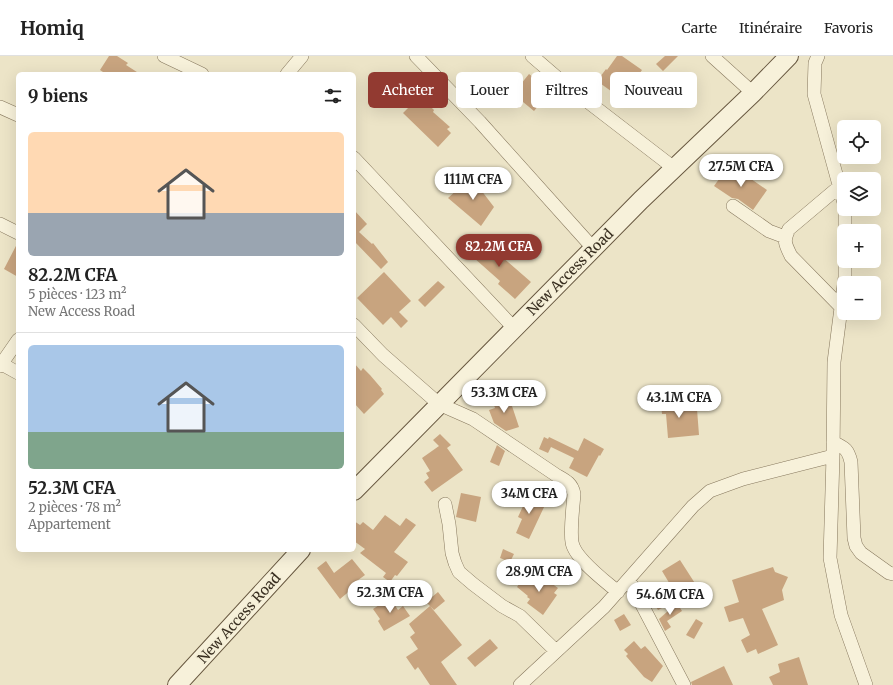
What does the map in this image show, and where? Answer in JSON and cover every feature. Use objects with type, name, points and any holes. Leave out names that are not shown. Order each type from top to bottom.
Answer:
[{"type":"main road","name":"New Access Road","points":[[356,487],[593,248],[753,93],[789,56]]},
{"type":"main road","name":"New Access Road","points":[[177,685],[298,552]]},
{"type":"street","points":[[164,56],[198,72]]},
{"type":"street","points":[[289,72],[302,56]]},
{"type":"street","points":[[416,56],[480,122],[593,248]]},
{"type":"street","points":[[532,56],[561,81],[674,168]]},
{"type":"street","points":[[712,56],[753,93]]},
{"type":"street","points":[[818,56],[816,63],[814,94],[837,175]]},
{"type":"street","points":[[0,107],[16,114]]},
{"type":"street","points":[[356,160],[514,328]]},
{"type":"street","points":[[837,189],[789,229],[784,238],[785,246],[791,256],[837,303]]},
{"type":"street","points":[[733,206],[769,231],[784,238]]},
{"type":"street","points":[[0,224],[16,232]]},
{"type":"street","points":[[839,320],[834,362],[834,442],[830,558],[841,615],[866,685]]},
{"type":"street","points":[[356,327],[383,355],[439,404],[473,419],[556,475],[566,480],[573,488],[574,494],[571,541],[574,548],[579,556],[618,592]]},
{"type":"street","points":[[16,343],[0,364],[16,372]]},
{"type":"street","points":[[834,442],[849,453],[851,462],[854,538],[856,546],[860,553],[889,573],[893,574]]},
{"type":"street","points":[[520,685],[618,592],[693,506],[710,490],[743,479],[833,456]]},
{"type":"street","points":[[445,504],[452,553],[459,572],[472,584],[502,606],[520,616],[556,651]]},
{"type":"street","points":[[629,580],[684,685]]},
{"type":"building","points":[[109,56],[117,56],[128,63],[126,65],[137,72],[103,72],[100,70]]},
{"type":"building","points":[[617,56],[622,56],[642,70],[641,72],[610,72],[610,90],[602,85],[602,74],[606,69],[607,70]]},
{"type":"building","points":[[665,56],[678,56],[663,71],[656,64]]},
{"type":"building","points":[[529,74],[531,76],[531,108],[537,108],[534,111],[523,102],[523,81]]},
{"type":"building","points":[[408,108],[432,108],[434,110],[433,112],[450,127],[447,129],[451,133],[438,147],[403,113]]},
{"type":"building","points":[[734,167],[767,190],[753,210],[738,199],[732,198],[714,186],[722,175],[727,178]]},
{"type":"building","points":[[471,177],[494,207],[481,226],[448,198]]},
{"type":"building","points":[[356,212],[367,224],[359,232],[372,244],[373,243],[388,262],[381,269],[356,243]]},
{"type":"building","points":[[478,236],[531,282],[515,299],[498,284],[500,281],[465,250]]},
{"type":"building","points":[[16,246],[16,276],[4,269]]},
{"type":"building","points":[[384,272],[411,301],[399,312],[408,321],[401,328],[391,317],[383,325],[357,298]]},
{"type":"building","points":[[438,281],[445,287],[425,307],[418,300]]},
{"type":"building","points":[[356,365],[361,371],[363,368],[370,375],[382,389],[381,390],[384,394],[364,414],[356,405]]},
{"type":"building","points":[[671,393],[675,411],[697,409],[699,435],[668,438],[666,414],[662,414],[660,394]]},
{"type":"building","points":[[508,394],[519,427],[506,431],[494,423],[489,410],[495,408],[493,402]]},
{"type":"building","points":[[440,434],[451,445],[447,448],[463,470],[432,492],[424,482],[429,478],[426,473],[430,471],[422,458],[439,446],[433,440]]},
{"type":"building","points":[[544,437],[548,439],[549,437],[578,451],[584,438],[604,449],[587,477],[569,468],[574,458],[551,447],[548,453],[539,449]]},
{"type":"building","points":[[497,445],[505,451],[499,466],[490,462]]},
{"type":"building","points":[[524,491],[531,495],[530,498],[545,505],[529,539],[516,533],[522,519],[518,517],[524,504],[519,501]]},
{"type":"building","points":[[461,493],[481,497],[476,522],[456,517]]},
{"type":"building","points":[[385,515],[400,526],[406,518],[416,525],[394,552],[408,562],[390,582],[383,577],[386,573],[360,553],[365,549],[356,542],[356,522],[360,525],[363,522],[373,530]]},
{"type":"building","points":[[503,549],[514,554],[510,562],[500,558]]},
{"type":"building","points":[[352,559],[365,575],[350,586],[352,589],[340,599],[317,568],[326,561],[334,573]]},
{"type":"building","points":[[680,560],[698,588],[675,603],[674,602],[658,610],[651,599],[671,586],[662,571]]},
{"type":"building","points":[[773,567],[775,572],[788,577],[782,590],[784,600],[762,609],[778,645],[758,654],[756,649],[747,653],[741,640],[750,635],[743,618],[729,622],[724,607],[739,602],[732,580]]},
{"type":"building","points":[[540,575],[558,588],[554,593],[557,595],[543,615],[527,603],[530,599],[517,587],[524,577],[533,584]]},
{"type":"building","points":[[438,592],[445,601],[434,610],[426,602]]},
{"type":"building","points":[[390,598],[398,610],[403,606],[410,616],[384,631],[378,621],[380,619],[373,609]]},
{"type":"building","points":[[677,603],[682,611],[667,621],[671,627],[665,631],[659,619]]},
{"type":"building","points":[[430,606],[462,645],[441,662],[457,685],[430,685],[418,667],[415,670],[406,657],[418,649],[410,637],[415,633],[409,624]]},
{"type":"building","points":[[624,614],[631,625],[620,631],[614,620]]},
{"type":"building","points":[[696,619],[703,623],[694,639],[686,635]]},
{"type":"building","points":[[490,639],[498,648],[475,667],[467,658]]},
{"type":"building","points":[[634,641],[641,649],[645,646],[663,666],[652,682],[644,677],[626,656],[628,654],[624,650]]},
{"type":"building","points":[[799,657],[808,685],[773,685],[769,677],[780,672],[778,664]]},
{"type":"building","points":[[724,666],[733,685],[692,685],[691,682]]}]
